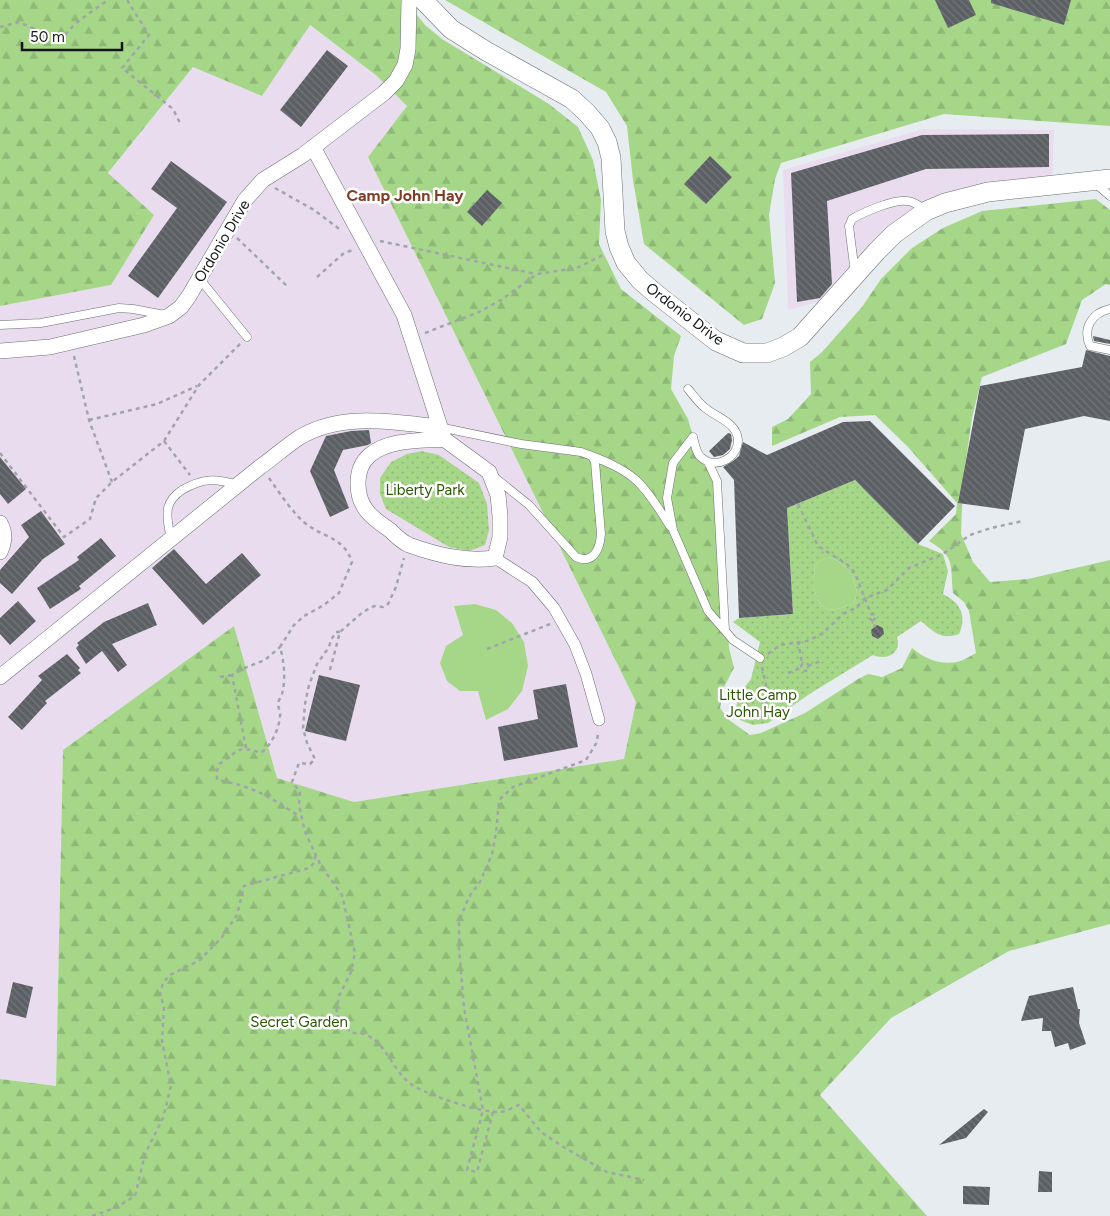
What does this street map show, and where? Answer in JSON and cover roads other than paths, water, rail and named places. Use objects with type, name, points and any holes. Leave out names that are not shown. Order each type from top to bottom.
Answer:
[{"type":"street","name":"Ordonio Drive","points":[[0,351],[32,349],[71,342],[144,325],[170,316],[181,307],[245,200],[264,180],[313,147],[384,93],[396,81],[405,65],[408,49],[409,0]]},
{"type":"street","name":"Ordonio Drive","points":[[409,29],[424,0],[451,29],[486,51],[572,99],[587,112],[608,142],[611,158],[615,231],[619,248],[626,263],[640,280],[716,341],[742,353],[767,353],[783,348],[800,337],[855,274],[894,234],[926,211],[945,203],[988,192],[1102,180]]},
{"type":"street","points":[[313,147],[404,315],[441,433]]},
{"type":"street","points":[[1,673],[172,540],[260,467],[300,438],[334,424],[378,421],[441,433],[489,472],[498,495],[500,516],[500,537],[495,558]]},
{"type":"street","points":[[441,433],[381,449],[370,455],[363,464],[358,487],[360,498],[367,511],[407,544],[454,558],[478,560],[495,558],[532,582],[554,608],[575,645],[586,674],[598,720]]},
{"type":"street","points":[[0,523],[3,529],[4,541],[0,552]]},
{"type":"lane","points":[[1102,180],[1110,196]]},
{"type":"lane","points":[[855,274],[849,226],[852,219],[875,209],[905,200],[926,211]]},
{"type":"lane","points":[[199,278],[247,337]]},
{"type":"lane","points":[[0,325],[41,323],[119,308],[133,308],[170,316]]},
{"type":"lane","points":[[1110,309],[1097,314],[1091,320],[1087,337],[1090,346],[1110,350]]},
{"type":"lane","points":[[672,530],[667,498],[673,463],[693,437],[699,455],[712,463],[723,462],[734,454],[738,440],[728,422],[714,415],[701,405],[688,389]]},
{"type":"lane","points":[[441,433],[581,452],[610,463],[637,481],[659,508],[672,530],[708,611],[734,640],[760,658]]},
{"type":"lane","points":[[489,472],[529,505],[576,557],[581,559],[594,555],[601,546],[596,471],[592,456]]},
{"type":"lane","points":[[712,463],[717,481],[725,630]]},
{"type":"lane","points":[[172,540],[168,522],[168,505],[178,493],[196,482],[214,480],[238,485]]},
{"type":"district","name":"Camp John Hay","points":[[405,195]]},
{"type":"park label","name":"Liberty Park","points":[[425,490]]},
{"type":"park label","name":"Little Camp John Hay","points":[[758,704]]},
{"type":"park label","name":"Secret Garden","points":[[299,1022]]}]
